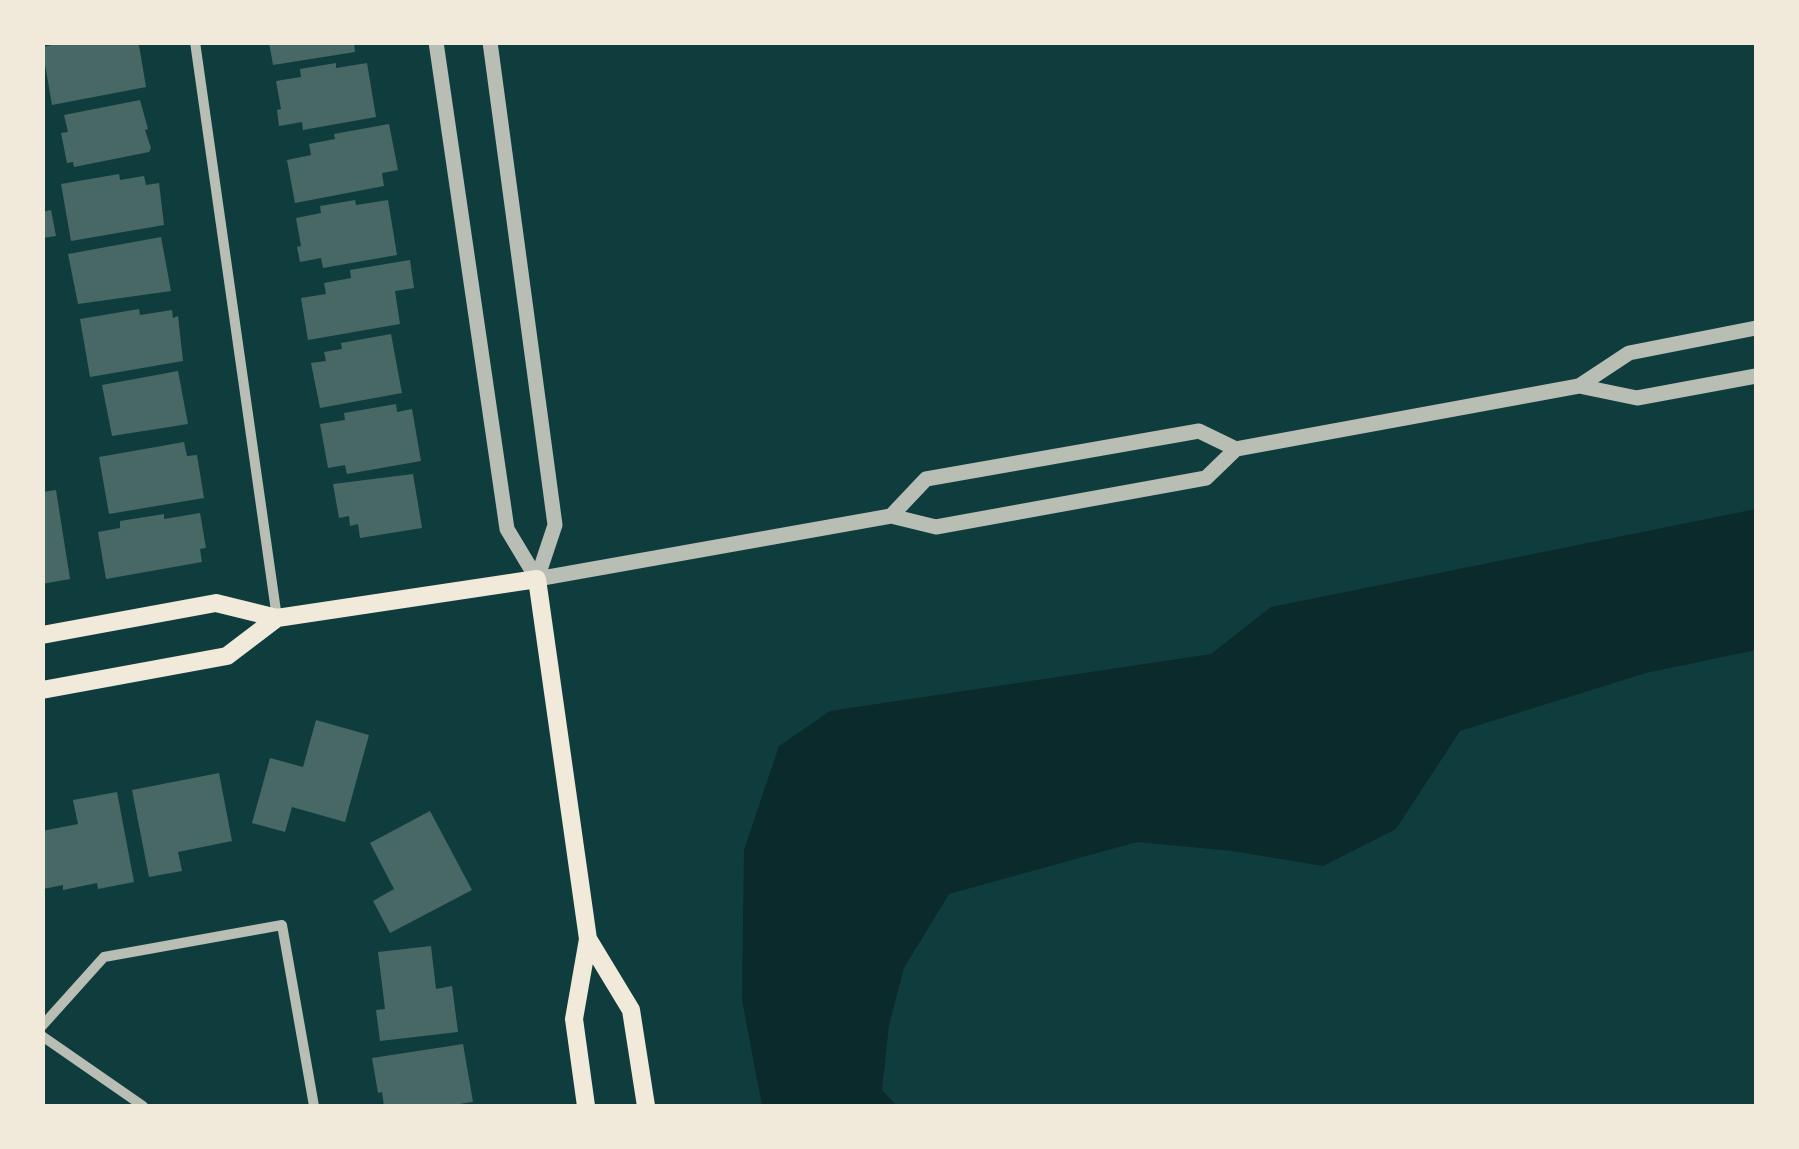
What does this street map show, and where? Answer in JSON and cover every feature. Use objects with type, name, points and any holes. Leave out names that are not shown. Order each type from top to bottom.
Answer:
[{"type":"main road","points":[[42,635],[216,604],[277,618],[537,578],[588,939],[574,1018],[586,1106]]},
{"type":"main road","points":[[42,690],[227,656],[277,618]]},
{"type":"main road","points":[[588,939],[631,1010],[646,1106]]},
{"type":"street","points":[[195,42],[277,618]]},
{"type":"street","points":[[436,42],[507,529],[537,578]]},
{"type":"street","points":[[490,42],[555,525],[537,578]]},
{"type":"street","points":[[1580,386],[1628,352],[1756,328]]},
{"type":"street","points":[[537,578],[892,516],[936,527],[1206,478],[1236,449],[1580,386],[1637,398],[1756,376]]},
{"type":"street","points":[[892,516],[926,479],[1200,431],[1236,449]]},
{"type":"street","points":[[42,1026],[104,957],[282,926],[314,1106]]},
{"type":"street","points":[[42,1036],[143,1106]]},
{"type":"water","points":[[1756,509],[1756,650],[1646,673],[1460,731],[1396,829],[1323,866],[1232,851],[1137,842],[949,894],[904,968],[889,1025],[882,1090],[897,1106],[762,1106],[742,1000],[744,850],[779,746],[830,711],[1211,654],[1271,607]]},
{"type":"building","points":[[67,42],[139,45],[146,87],[52,105],[42,47]]},
{"type":"building","points":[[269,42],[354,42],[355,52],[273,65]]},
{"type":"building","points":[[336,63],[336,68],[367,63],[376,117],[303,130],[302,122],[279,126],[277,110],[281,109],[276,81],[301,77],[300,69]]},
{"type":"building","points":[[140,100],[149,152],[74,167],[73,162],[67,163],[61,133],[68,132],[64,115]]},
{"type":"building","points":[[389,124],[398,170],[382,173],[384,186],[295,203],[287,160],[311,155],[309,144],[335,139],[334,134]]},
{"type":"building","points":[[119,174],[120,180],[144,176],[146,185],[159,183],[164,225],[71,241],[61,184]]},
{"type":"building","points":[[355,200],[356,205],[388,200],[397,255],[323,268],[321,258],[300,262],[296,218],[321,213],[320,206]]},
{"type":"building","points":[[51,210],[56,236],[42,238],[42,212]]},
{"type":"building","points":[[161,237],[171,291],[78,304],[68,254]]},
{"type":"building","points":[[410,260],[414,288],[395,291],[400,324],[308,340],[301,298],[326,294],[324,283],[351,278],[350,270]]},
{"type":"building","points":[[139,309],[140,315],[172,310],[173,318],[178,316],[183,361],[90,377],[80,319]]},
{"type":"building","points":[[391,334],[402,393],[320,408],[311,363],[326,361],[324,352],[342,349],[341,343]]},
{"type":"building","points":[[178,371],[188,424],[112,436],[102,385]]},
{"type":"building","points":[[396,404],[397,412],[412,409],[421,461],[347,474],[345,465],[328,468],[320,424],[345,420],[344,413]]},
{"type":"building","points":[[184,442],[187,456],[197,455],[204,498],[109,514],[99,457]]},
{"type":"building","points":[[413,474],[422,528],[360,538],[358,524],[350,526],[349,516],[339,518],[333,484]]},
{"type":"building","points":[[56,490],[70,579],[42,584],[42,492]]},
{"type":"building","points":[[200,513],[206,548],[200,549],[202,562],[106,579],[98,532],[120,528],[120,521]]},
{"type":"building","points":[[316,720],[369,735],[345,822],[292,807],[285,832],[252,823],[270,758],[303,767]]},
{"type":"building","points":[[219,773],[232,841],[178,852],[182,871],[149,877],[132,790]]},
{"type":"building","points":[[117,792],[134,882],[98,889],[97,883],[63,890],[63,885],[43,889],[42,831],[78,824],[73,800]]},
{"type":"building","points":[[430,811],[472,890],[390,933],[373,901],[394,889],[370,843]]},
{"type":"building","points":[[431,946],[436,989],[452,986],[458,1032],[380,1041],[376,1010],[385,1009],[378,952]]},
{"type":"building","points":[[463,1044],[473,1102],[459,1106],[384,1106],[372,1058]]}]
